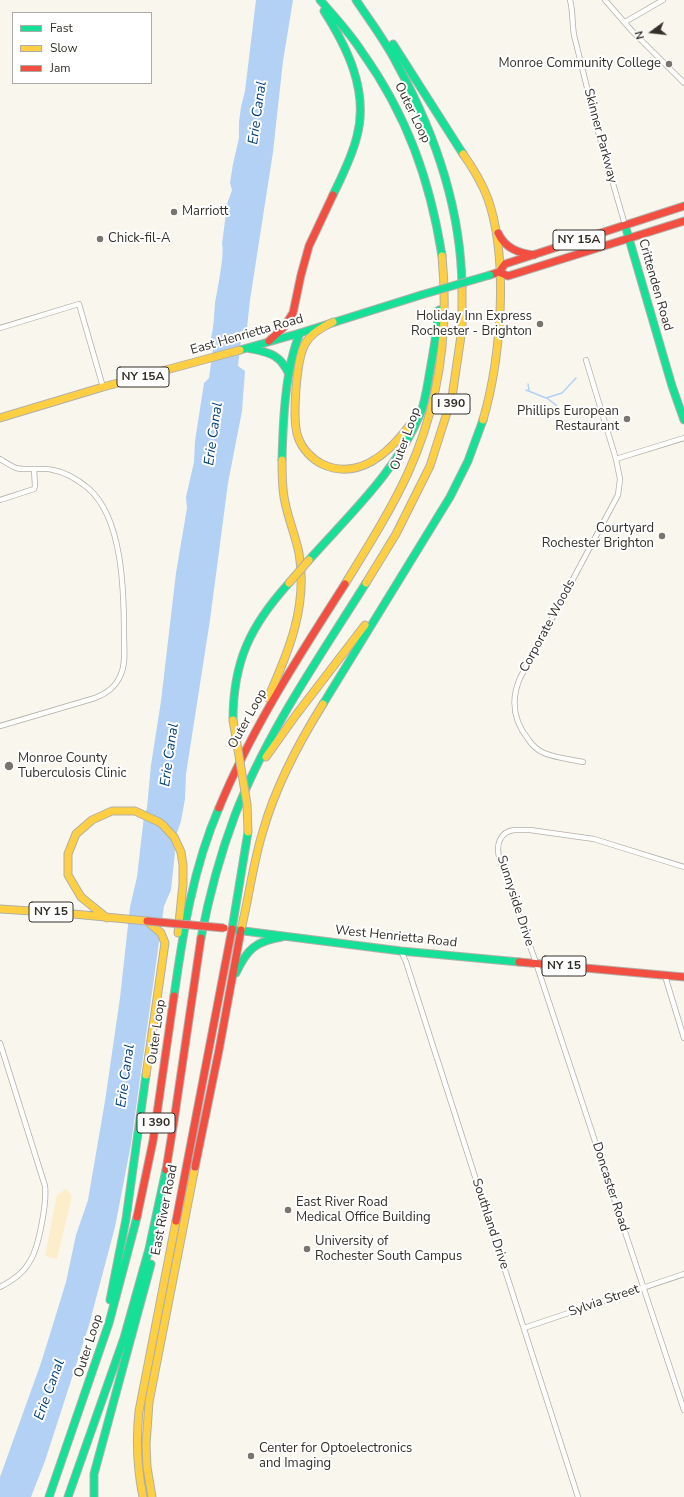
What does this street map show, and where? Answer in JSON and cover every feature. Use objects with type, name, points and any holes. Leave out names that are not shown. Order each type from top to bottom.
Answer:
[{"type":"main road","name":"Outer Loop","points":[[68,1497],[129,1321],[151,1237],[166,1169],[206,913],[224,846],[249,781],[263,752],[284,715],[386,551],[418,494],[431,465],[451,402],[459,360],[463,306],[462,262],[456,219],[446,177],[428,125],[410,85],[383,39],[356,0]]},
{"type":"main road","points":[[360,0],[394,45],[476,173],[488,197],[499,235],[505,244],[516,251],[534,255]]},
{"type":"main road","name":"Outer Loop","points":[[49,1497],[101,1350],[122,1278],[141,1200],[156,1120],[186,919],[199,866],[219,805],[246,746],[272,700],[380,526],[405,479],[421,439],[434,393],[444,335],[444,272],[436,219],[423,167],[398,108],[368,58],[345,28],[318,1]]},
{"type":"main road","points":[[269,341],[282,330],[291,317],[296,301],[302,270],[312,239],[350,157],[360,126],[360,99],[355,72],[339,34],[318,1]]},
{"type":"main road","name":"East Henrietta Road","points":[[0,418],[103,387],[300,333],[490,275],[499,272],[505,264],[684,206]]},
{"type":"main road","points":[[333,322],[314,334],[304,345],[296,398],[296,420],[298,437],[306,450],[317,461],[332,467],[349,469],[365,465],[384,454],[400,439],[418,410],[429,376],[440,300],[440,262],[436,219]]},
{"type":"main road","points":[[249,781],[291,722],[402,576],[452,495],[468,460],[481,425],[491,389],[497,352],[500,321],[499,272],[494,219]]},
{"type":"main road","name":"East Henrietta Road","points":[[499,272],[508,276],[684,221]]},
{"type":"main road","name":"Crittenden Road","points":[[625,225],[672,386],[684,420]]},
{"type":"main road","points":[[246,746],[283,664],[300,609],[301,578],[299,556],[295,536],[286,507],[281,479],[282,447],[289,376],[294,342],[300,333]]},
{"type":"main road","points":[[248,348],[268,352],[279,357],[286,366],[289,376]]},
{"type":"main road","name":"East River Road","points":[[143,1497],[137,1452],[140,1399],[232,929],[248,832],[247,798],[235,741],[233,720],[233,703],[236,684],[246,646],[253,630],[265,612],[378,481],[400,452],[421,410],[429,376]]},
{"type":"main road","name":"East River Road","points":[[152,1497],[146,1450],[146,1423],[149,1402],[202,1129],[219,1050],[241,930],[262,830],[280,780],[300,742],[402,576]]},
{"type":"main road","points":[[106,918],[90,907],[75,892],[68,874],[66,859],[71,843],[84,825],[99,816],[114,811],[127,810],[151,817],[164,826],[172,835],[182,856],[184,870],[170,1025]]},
{"type":"main road","name":"NY 15","points":[[0,909],[106,918]]},
{"type":"main road","name":"West Henrietta Road","points":[[106,918],[224,928],[401,951],[684,978]]},
{"type":"main road","points":[[101,1350],[126,1219],[165,943],[160,931],[147,922]]},
{"type":"main road","points":[[230,988],[240,963],[251,947],[264,940],[286,936]]},
{"type":"main road","points":[[94,1497],[94,1474],[151,1265],[166,1169]]},
{"type":"street","name":"Skinner Parkway","points":[[570,0],[574,35],[597,128],[625,225]]},
{"type":"street","points":[[605,0],[624,22],[684,83]]},
{"type":"street","points":[[624,22],[663,0]]},
{"type":"street","points":[[0,328],[79,304],[103,387]]},
{"type":"street","name":"Corporate Woods","points":[[583,762],[543,753],[531,744],[518,722],[514,703],[520,678],[616,501],[620,487],[616,459],[586,360]]},
{"type":"street","points":[[616,459],[684,438]]},
{"type":"street","points":[[0,459],[17,468],[53,470],[77,480],[89,489],[107,514],[114,535],[123,581],[124,660],[121,674],[116,684],[110,691],[0,726]]},
{"type":"street","points":[[0,500],[34,489],[34,469]]},
{"type":"street","name":"Sunnyside Drive","points":[[536,963],[499,857],[498,844],[500,839],[510,830],[519,829],[586,837],[627,848],[684,867]]},
{"type":"street","name":"Southland Drive","points":[[401,951],[406,962],[578,1497]]},
{"type":"street","name":"Doncaster Road","points":[[536,963],[684,1410]]},
{"type":"street","points":[[665,976],[684,1038]]},
{"type":"street","points":[[0,1043],[45,1186],[46,1195],[46,1205],[33,1256],[22,1272],[0,1287]]},
{"type":"street","name":"Sylvia Street","points":[[524,1328],[684,1274]]},
{"type":"shaded area","points":[[66,1189],[72,1196],[57,1259],[45,1256],[57,1195]]},
{"type":"water","name":"Erie Canal","points":[[256,0],[293,0],[283,61],[273,152],[247,328],[242,331],[238,366],[245,371],[242,411],[228,483],[210,620],[186,774],[185,799],[181,821],[174,842],[175,853],[171,890],[164,906],[131,1144],[115,1227],[89,1325],[45,1461],[31,1497],[0,1497],[0,1477],[41,1363],[66,1282],[76,1235],[88,1200],[105,1101],[120,998],[130,907],[137,877],[144,816],[147,808],[151,765],[161,701],[176,573],[187,508],[186,497],[194,462],[195,441],[204,383],[209,378],[214,342],[211,338],[222,263],[222,244],[226,207],[232,190],[230,183],[239,138],[239,122],[245,91]]},
{"type":"waterway","points":[[526,390],[546,398],[562,393],[576,378]]},
{"type":"waterway","points":[[528,384],[529,390]]},
{"type":"waterway","points":[[547,398],[557,406],[561,414]]},
{"type":"traffic: fast","points":[[320,0],[357,45],[378,76],[404,124],[431,201],[442,256]]},
{"type":"traffic: fast","points":[[356,0],[393,56],[411,90],[434,144],[451,200],[457,229],[462,287]]},
{"type":"traffic: fast","points":[[324,11],[341,39],[354,70],[360,103],[360,119],[355,144],[333,195]]},
{"type":"traffic: fast","points":[[393,44],[463,154]]},
{"type":"traffic: fast","points":[[625,225],[672,386],[684,420]]},
{"type":"traffic: fast","points":[[421,295],[490,275]]},
{"type":"traffic: fast","points":[[240,350],[421,295]]},
{"type":"traffic: fast","points":[[309,560],[371,491],[386,472],[411,433],[421,412],[425,399],[439,310]]},
{"type":"traffic: fast","points":[[282,460],[284,412],[288,379],[291,362],[300,333]]},
{"type":"traffic: fast","points":[[248,348],[273,355],[281,362],[289,374]]},
{"type":"traffic: fast","points":[[323,704],[450,497],[468,461],[483,420]]},
{"type":"traffic: fast","points":[[233,720],[236,680],[246,646],[264,614],[289,583]]},
{"type":"traffic: fast","points":[[201,938],[211,891],[220,860],[235,815],[248,784],[262,754],[312,667],[366,583]]},
{"type":"traffic: fast","points":[[174,996],[190,900],[202,854],[219,808]]},
{"type":"traffic: fast","points":[[232,929],[248,832]]},
{"type":"traffic: fast","points":[[236,930],[401,951],[519,962]]},
{"type":"traffic: fast","points":[[236,973],[244,958],[253,948],[265,941],[282,937]]},
{"type":"traffic: fast","points":[[110,1300],[126,1219],[146,1075]]},
{"type":"traffic: fast","points":[[68,1497],[124,1338],[149,1249],[166,1170]]},
{"type":"traffic: fast","points":[[49,1497],[109,1323],[137,1217]]},
{"type":"traffic: fast","points":[[94,1497],[94,1474],[151,1264]]},
{"type":"traffic: slow","points":[[463,154],[477,176],[488,199],[495,223],[499,251],[500,309],[498,339],[494,368],[483,420]]},
{"type":"traffic: slow","points":[[345,584],[394,502],[419,447],[427,421],[439,367],[442,339],[444,312],[442,256]]},
{"type":"traffic: slow","points":[[366,583],[396,534],[430,466],[452,397],[462,329],[462,287]]},
{"type":"traffic: slow","points":[[333,322],[317,331],[307,340],[299,363],[295,418],[298,437],[305,449],[311,456],[322,464],[335,468],[348,469],[360,467],[372,462],[392,446],[409,426]]},
{"type":"traffic: slow","points":[[0,418],[103,387],[240,350]]},
{"type":"traffic: slow","points":[[268,698],[283,663],[295,628],[301,591],[299,553],[284,497],[282,483],[282,460]]},
{"type":"traffic: slow","points":[[289,583],[309,560]]},
{"type":"traffic: slow","points":[[266,757],[365,625]]},
{"type":"traffic: slow","points":[[241,930],[256,855],[274,797],[288,765],[323,704]]},
{"type":"traffic: slow","points":[[233,720],[247,804],[248,832]]},
{"type":"traffic: slow","points":[[107,918],[81,897],[68,875],[68,854],[76,834],[92,820],[112,811],[135,811],[163,825],[174,837],[181,852],[183,884],[178,933]]},
{"type":"traffic: slow","points":[[0,909],[147,921]]},
{"type":"traffic: slow","points":[[146,1075],[165,943],[161,933],[147,921]]},
{"type":"traffic: slow","points":[[152,1497],[147,1467],[146,1445],[149,1402],[195,1167]]},
{"type":"traffic: slow","points":[[143,1497],[139,1475],[138,1454],[139,1411],[176,1221]]},
{"type":"traffic: jam","points":[[269,341],[284,327],[293,313],[309,246],[333,195]]},
{"type":"traffic: jam","points":[[490,275],[499,272],[505,264],[684,206]]},
{"type":"traffic: jam","points":[[499,272],[508,276],[684,221]]},
{"type":"traffic: jam","points":[[498,233],[508,246],[517,251],[534,255]]},
{"type":"traffic: jam","points":[[219,808],[232,778],[261,721],[345,584]]},
{"type":"traffic: jam","points":[[147,921],[224,928]]},
{"type":"traffic: jam","points":[[176,1221],[232,929]]},
{"type":"traffic: jam","points":[[195,1167],[219,1050],[241,930]]},
{"type":"traffic: jam","points":[[166,1170],[201,938]]},
{"type":"traffic: jam","points":[[519,962],[684,977]]},
{"type":"traffic: jam","points":[[137,1217],[153,1141],[174,996]]},
{"type":"place","name":"Monroe Community College","points":[[669,64]]},
{"type":"place","name":"Marriott","points":[[174,212]]},
{"type":"place","name":"Chick-fil-A","points":[[100,239]]},
{"type":"place","name":"Holiday Inn Express Rochester - Brighton","points":[[540,324]]},
{"type":"place","name":"Phillips European Restaurant","points":[[627,419]]},
{"type":"place","name":"Courtyard Rochester Brighton","points":[[662,536]]},
{"type":"place","name":"Monroe County Tuberculosis Clinic","points":[[9,766]]},
{"type":"place","name":"East River Road Medical Office Building","points":[[288,1210]]},
{"type":"place","name":"University of Rochester South Campus","points":[[307,1249]]},
{"type":"place","name":"Center for Optoelectronics and Imaging","points":[[251,1456]]}]
